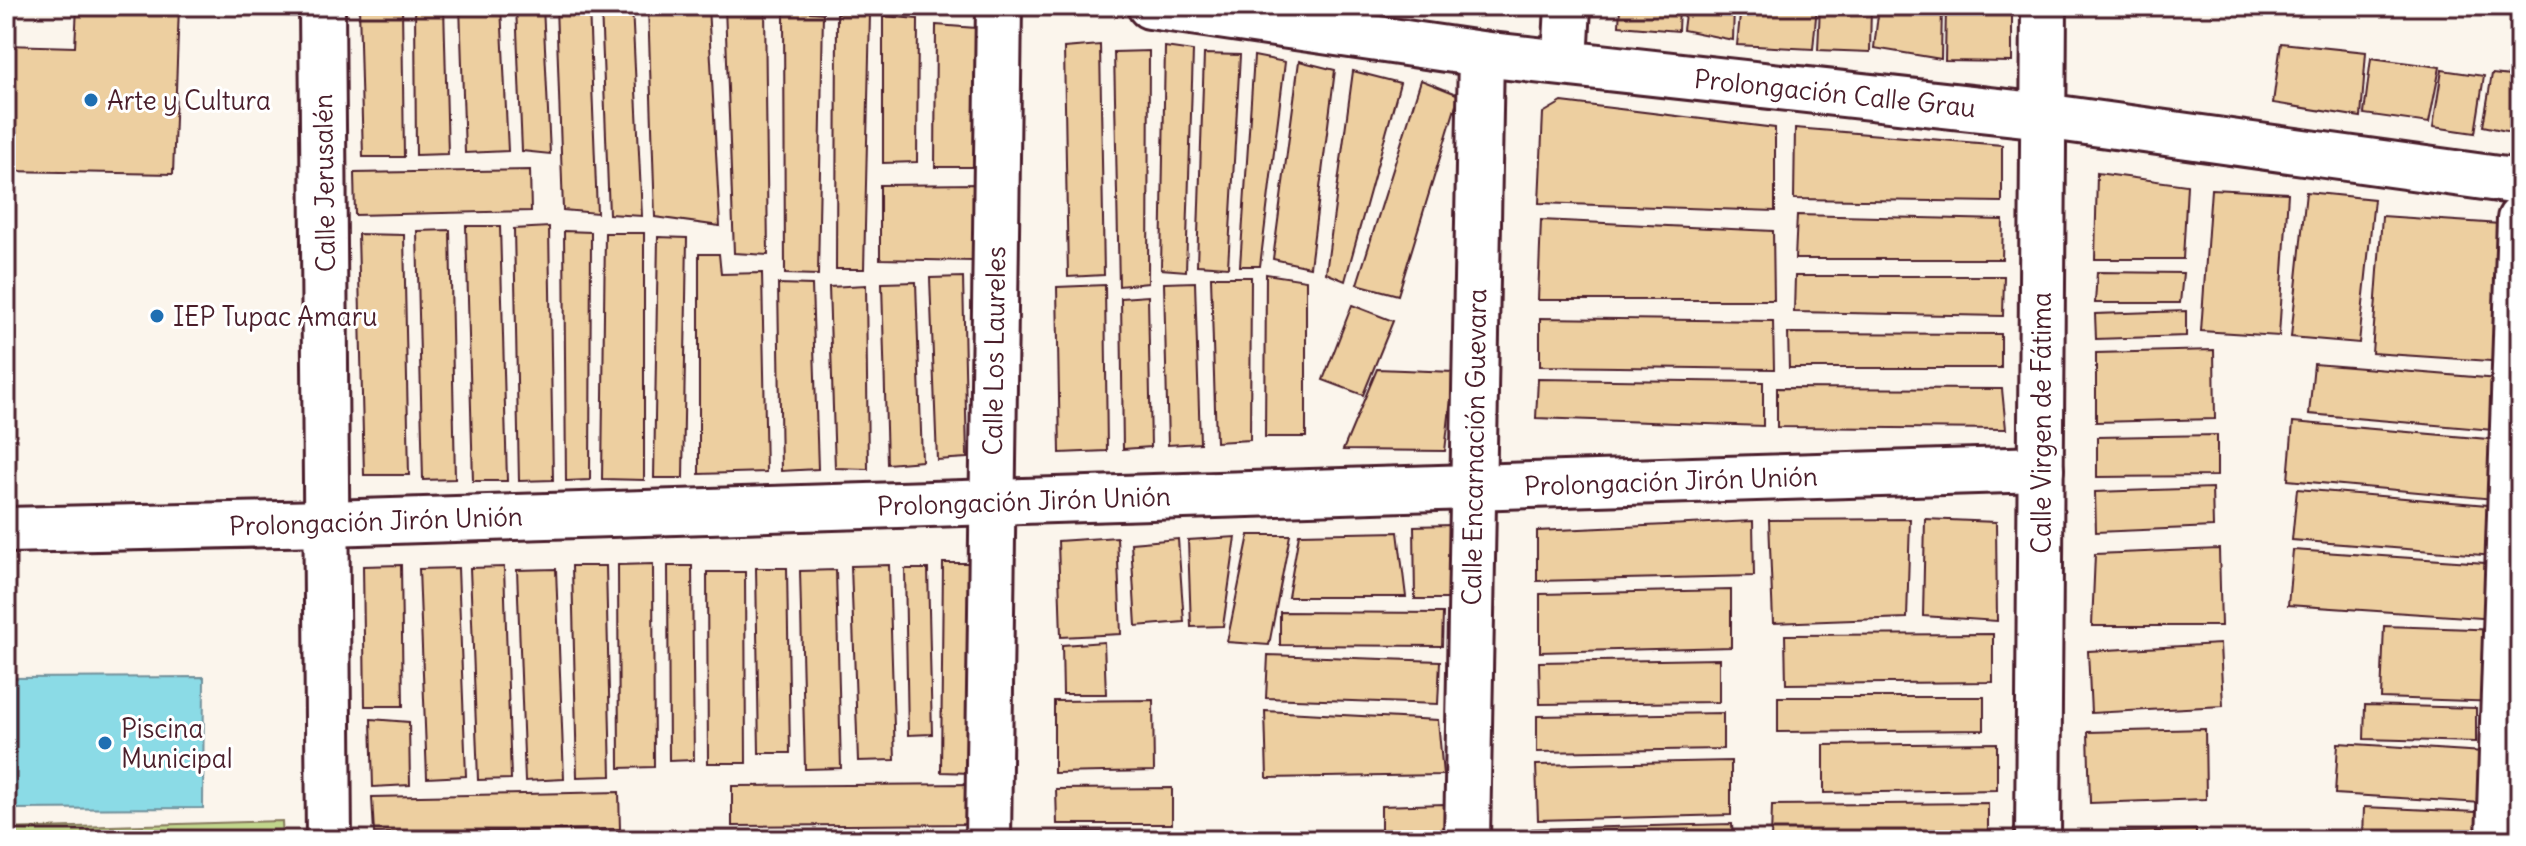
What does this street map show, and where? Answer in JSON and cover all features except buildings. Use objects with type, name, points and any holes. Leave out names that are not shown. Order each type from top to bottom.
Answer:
[{"type":"street","name":"Calle Jerusalén","points":[[322,6],[329,840]]},
{"type":"street","name":"Calle Los Laureles","points":[[988,840],[999,6]]},
{"type":"street","name":"Prolongación Calle Grau","points":[[1150,6],[1200,10],[1481,54],[2043,116],[2520,182]]},
{"type":"street","points":[[1565,62],[1568,6]]},
{"type":"street","name":"Calle Virgen de Fátima","points":[[2038,840],[2044,6]]},
{"type":"street","name":"Calle Encarnación Guevara","points":[[1467,840],[1481,54]]},
{"type":"street","points":[[2499,840],[2520,219]]},
{"type":"street","name":"Prolongación Jirón Unión","points":[[6,530],[328,523],[2041,469]]},
{"type":"green space","points":[[282,821],[283,840],[6,840],[6,829]]},
{"type":"water","name":"Piscina Municipal","points":[[204,677],[203,808],[6,809],[6,678]]},
{"type":"place","name":"Arte y Cultura","points":[[91,100]]},
{"type":"place","name":"IEP Tupac Amaru","points":[[157,316]]},
{"type":"place","name":"Piscina Municipal","points":[[105,743]]}]
